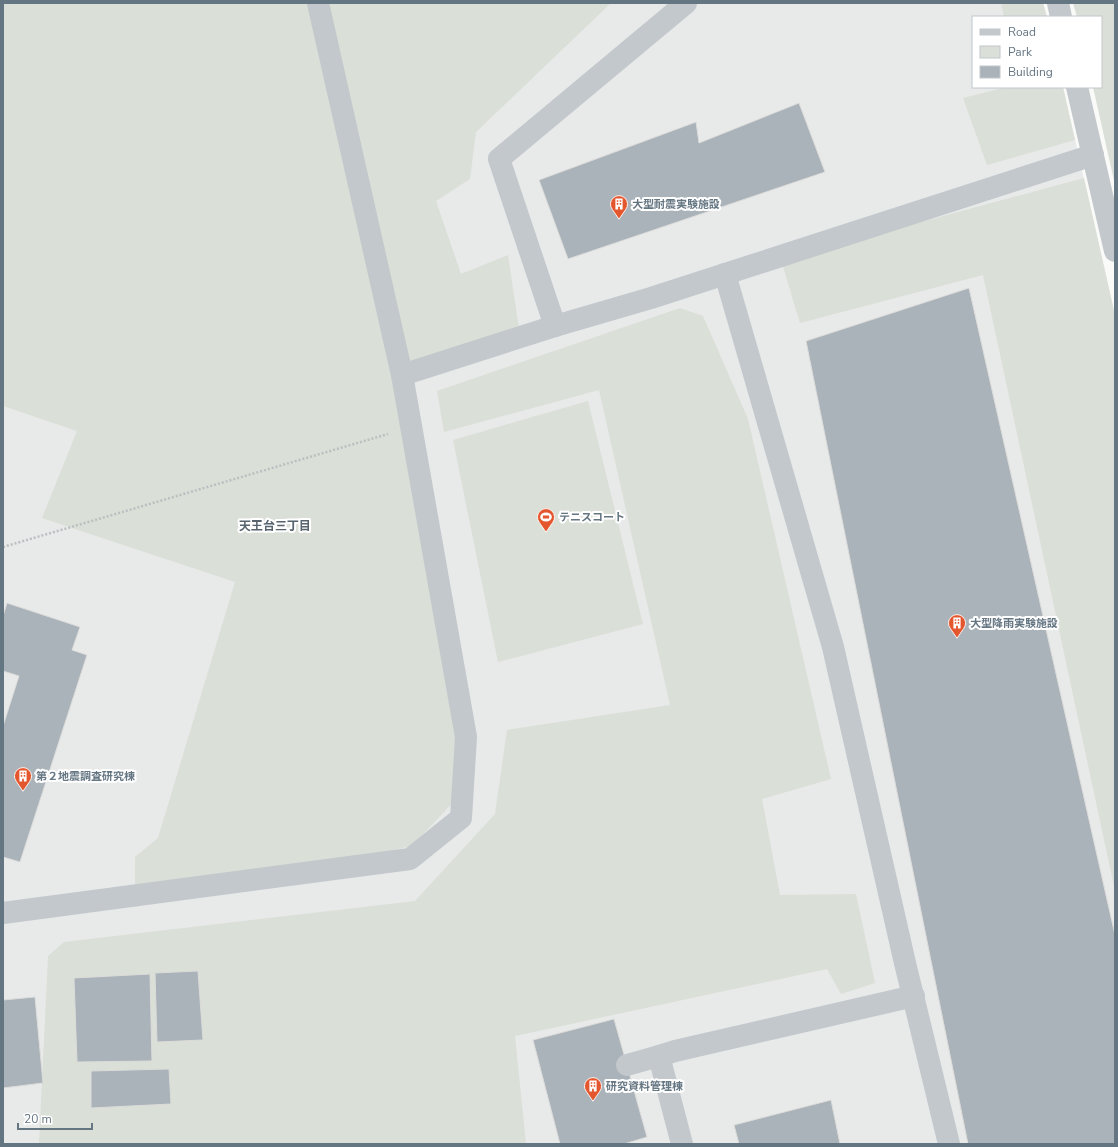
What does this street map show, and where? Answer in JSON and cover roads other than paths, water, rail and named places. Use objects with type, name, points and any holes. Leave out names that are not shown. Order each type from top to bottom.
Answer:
[{"type":"street","points":[[3,913],[410,859],[461,818],[466,737],[412,427],[402,375],[318,3]]},
{"type":"street","points":[[555,326],[499,159],[686,3]]},
{"type":"street","points":[[1058,3],[1061,16]]},
{"type":"street","points":[[1077,88],[1115,251]]},
{"type":"street","points":[[402,375],[555,326],[651,298],[1093,155]]},
{"type":"street","points":[[725,274],[833,647],[869,809],[949,1144]]},
{"type":"street","points":[[627,1065],[675,1050],[914,996]]},
{"type":"street","points":[[659,1056],[682,1144]]},
{"type":"place","name":"大型耐震実験施設","points":[[619,219]]},
{"type":"place","name":"テニスコート","points":[[546,532]]},
{"type":"place","name":"大型降雨実験施設","points":[[957,638]]},
{"type":"place","name":"第２地震調査研究棟","points":[[23,791]]},
{"type":"place","name":"研究資料管理棟","points":[[593,1101]]},
{"type":"district","name":"天王台三丁目","points":[[275,526]]}]
